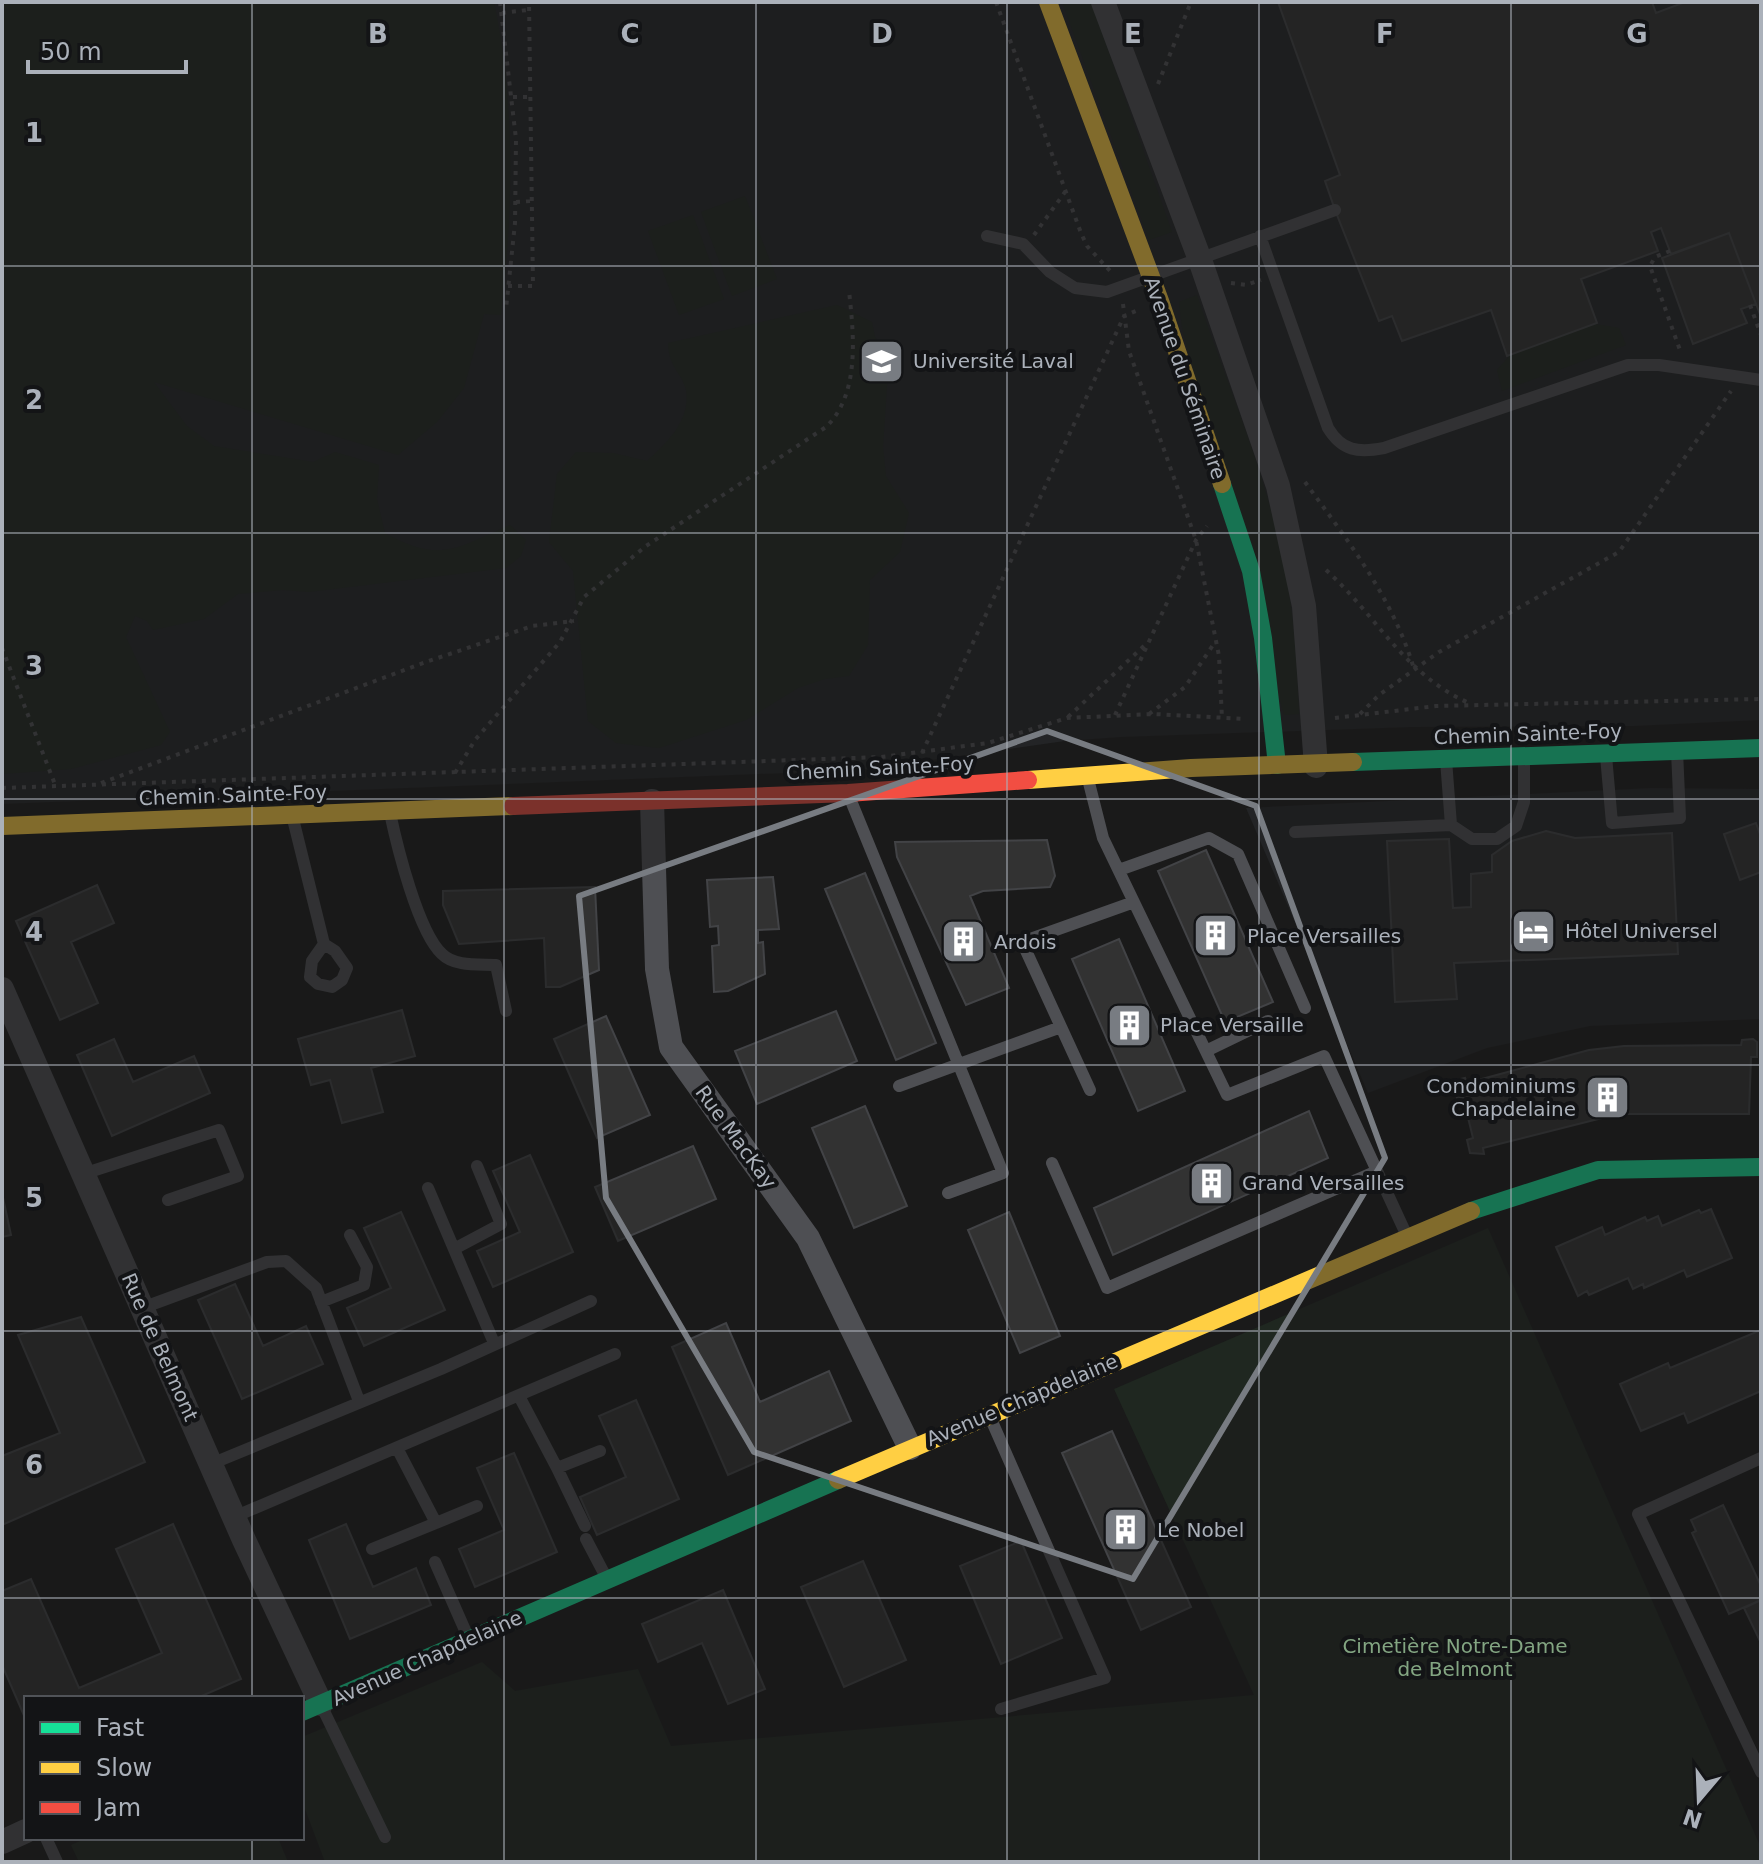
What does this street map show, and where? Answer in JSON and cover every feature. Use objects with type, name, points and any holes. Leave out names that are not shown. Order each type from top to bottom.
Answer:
[{"type":"street","name":"Avenue du Séminaire","points":[[1048,2],[1151,276],[1251,571],[1277,765]]},
{"type":"street","points":[[1103,2],[1199,257],[1278,486],[1304,606],[1316,766]]},
{"type":"street","name":"Chemin Sainte-Foy","points":[[2,826],[848,793],[1277,765],[1761,748]]},
{"type":"street","name":"Rue MacKay","points":[[652,801],[657,969],[671,1047],[808,1238],[910,1448]]},
{"type":"street","name":"Rue de Belmont","points":[[2,989],[234,1517],[311,1708]]},
{"type":"street","name":"Avenue Chapdelaine","points":[[311,1708],[989,1414],[1479,1208],[1598,1170],[1761,1167]]},
{"type":"street","points":[[2,1842],[24,1832]]},
{"type":"lane","points":[[987,236],[1026,246],[1050,272],[1075,288],[1107,292],[1335,210]]},
{"type":"lane","points":[[1260,236],[1328,428],[1335,439],[1350,450],[1384,448],[1620,367],[1646,364],[1761,380]]},
{"type":"lane","points":[[1606,753],[1612,823],[1680,818],[1677,750]]},
{"type":"lane","points":[[1295,832],[1451,825],[1472,839],[1497,839],[1516,826],[1524,802],[1524,756]]},
{"type":"lane","points":[[1446,760],[1451,825]]},
{"type":"lane","points":[[1087,776],[1103,838],[1227,1095],[1324,1056],[1408,1239]]},
{"type":"lane","points":[[848,793],[1003,1173],[948,1193]]},
{"type":"lane","points":[[390,813],[409,887],[433,939],[442,954],[457,963],[496,965],[506,1011]]},
{"type":"lane","points":[[292,815],[324,944]]},
{"type":"lane","points":[[1119,870],[1209,838],[1238,854],[1305,1008]]},
{"type":"lane","points":[[1090,1090],[1022,942],[1134,902]]},
{"type":"lane","points":[[1206,1051],[1268,1021]]},
{"type":"lane","points":[[899,1086],[1061,1027]]},
{"type":"lane","points":[[83,1174],[219,1130],[238,1176],[168,1200]]},
{"type":"lane","points":[[1052,1163],[1107,1288],[1377,1171]]},
{"type":"lane","points":[[454,1249],[501,1224],[477,1166]]},
{"type":"lane","points":[[428,1188],[494,1343]]},
{"type":"lane","points":[[321,1302],[364,1285],[367,1267],[350,1235]]},
{"type":"lane","points":[[142,1308],[267,1262],[286,1261],[301,1271],[316,1288],[359,1401]]},
{"type":"lane","points":[[211,1464],[591,1301]]},
{"type":"lane","points":[[234,1517],[615,1354]]},
{"type":"lane","points":[[519,1396],[557,1468],[608,1579]]},
{"type":"lane","points":[[989,1414],[1105,1678],[1001,1709]]},
{"type":"lane","points":[[397,1448],[436,1523]]},
{"type":"lane","points":[[557,1468],[600,1451]]},
{"type":"lane","points":[[1761,1458],[1638,1514],[1761,1772]]},
{"type":"lane","points":[[372,1549],[477,1506]]},
{"type":"lane","points":[[435,1562],[469,1640]]},
{"type":"lane","points":[[311,1708],[385,1837]]},
{"type":"lane","points":[[47,1840],[57,1862]]},
{"type":"path","points":[[500,2],[513,97],[516,202],[506,309]]},
{"type":"path","points":[[508,286],[533,286],[529,2]]},
{"type":"path","points":[[996,2],[1087,246],[1104,261],[1114,278]]},
{"type":"path","points":[[1158,84],[1191,2]]},
{"type":"path","points":[[502,13],[528,10]]},
{"type":"path","points":[[513,97],[529,97]]},
{"type":"path","points":[[1026,246],[1065,192]]},
{"type":"path","points":[[516,202],[532,201]]},
{"type":"path","points":[[1670,251],[1655,257],[1650,266],[1688,370]]},
{"type":"path","points":[[455,773],[475,740],[528,682],[574,621],[584,597],[646,546],[800,445],[841,412],[851,366],[849,291]]},
{"type":"path","points":[[1122,299],[1129,351],[1196,540],[1216,640],[1222,719]]},
{"type":"path","points":[[1750,305],[1761,335]]},
{"type":"path","points":[[922,753],[1124,316]]},
{"type":"path","points":[[1358,716],[1414,669],[1619,552],[1738,378]]},
{"type":"path","points":[[1305,482],[1351,541],[1406,641],[1414,669]]},
{"type":"path","points":[[1115,716],[1196,540],[1211,521]]},
{"type":"path","points":[[1326,570],[1414,669],[1451,695],[1474,705]]},
{"type":"path","points":[[96,785],[193,745],[426,662],[532,626],[574,621]]},
{"type":"path","points":[[1148,714],[1185,687],[1216,640]]},
{"type":"path","points":[[1067,718],[1148,642]]},
{"type":"path","points":[[2,648],[56,787]]},
{"type":"path","points":[[1328,718],[1474,705],[1761,699]]},
{"type":"path","points":[[2,788],[774,762],[922,753],[988,743],[1067,718],[1148,714],[1257,719]]},
{"type":"highlighted area","points":[[1047,731],[1256,806],[1385,1158],[1133,1579],[754,1452],[606,1198],[579,896]]},
{"type":"shaded area","name":"Université Laval","points":[[2,2],[1761,2],[1761,720],[1634,726],[1413,727],[1121,737],[1065,741],[861,770],[2,804]]},
{"type":"shaded area","points":[[1651,788],[1761,789],[1761,1019],[1590,1026],[1487,1048],[1368,1093],[1246,808]]},
{"type":"green space","points":[[2,2],[494,2],[506,80],[510,158],[508,236],[501,315],[484,314],[464,388],[437,422],[398,455],[154,382],[187,426],[214,446],[313,462],[335,452],[379,465],[377,499],[385,533],[404,542],[420,548],[448,549],[510,525],[526,540],[521,556],[506,568],[309,592],[283,590],[238,594],[204,619],[153,630],[147,621],[135,616],[126,637],[170,732],[161,745],[71,769],[2,774]]},
{"type":"green space","points":[[1062,2],[1091,2],[1172,232],[1149,240]]},
{"type":"green space","points":[[745,196],[777,279],[732,296],[701,212]]},
{"type":"green space","points":[[693,215],[724,299],[679,315],[648,231]]},
{"type":"green space","points":[[1197,295],[1257,465],[1277,534],[1291,605],[1299,714],[1284,715],[1182,328],[1179,302]]},
{"type":"green space","points":[[837,305],[872,322],[875,337],[889,356],[883,447],[886,476],[909,513],[900,552],[870,580],[868,645],[849,676],[825,679],[798,688],[746,720],[659,748],[616,743],[588,721],[573,571],[549,542],[557,474],[576,452],[613,453],[647,461],[669,439],[681,421],[687,401],[686,390],[673,365],[668,343]]},
{"type":"green space","points":[[1595,324],[1619,328],[1626,345],[1502,391],[1497,370],[1510,355]]},
{"type":"green space","name":"Cimetière Notre-Dame de Belmont","points":[[1488,1228],[1761,1848],[1761,1862],[325,1862],[304,1806],[304,1736],[482,1662],[515,1691],[638,1669],[671,1746],[1254,1695],[1114,1389]]},
{"type":"green space","points":[[82,1840],[279,1840],[288,1862],[79,1862],[71,1845]]},
{"type":"building","points":[[1278,2],[1652,2],[1656,13],[1685,2],[1761,2],[1761,317],[1729,233],[1671,254],[1661,228],[1651,232],[1658,251],[1581,279],[1597,323],[1507,356],[1491,310],[1402,341],[1392,316],[1379,321],[1335,210],[1325,181],[1340,175]]},
{"type":"building","points":[[1729,233],[1756,304],[1741,309],[1747,323],[1693,344],[1662,258]]},
{"type":"building","points":[[1756,823],[1761,837],[1761,872],[1740,880],[1724,834]]},
{"type":"building","name":"Hôtel Universel","points":[[1546,831],[1575,838],[1672,833],[1678,954],[1454,963],[1457,999],[1395,1002],[1387,841],[1449,839],[1453,908],[1471,907],[1471,874],[1492,872],[1492,855],[1512,841]]},
{"type":"building","name":"Ardois","points":[[1047,840],[1055,876],[1050,887],[983,891],[970,896],[1009,988],[966,1005],[897,857],[895,842]]},
{"type":"building","name":"Place Versailles","points":[[1206,850],[1273,1002],[1225,1022],[1158,871]]},
{"type":"building","points":[[865,873],[936,1043],[896,1060],[825,889]]},
{"type":"building","points":[[773,877],[779,929],[758,930],[758,943],[763,942],[765,974],[728,991],[714,992],[712,946],[719,945],[718,926],[710,927],[707,880]]},
{"type":"building","points":[[97,885],[114,923],[71,942],[98,1003],[60,1020],[16,921]]},
{"type":"building","points":[[595,887],[599,970],[560,987],[546,987],[544,938],[459,944],[443,905],[443,891]]},
{"type":"building","name":"Place Versaille","points":[[1119,939],[1185,1091],[1138,1111],[1072,959]]},
{"type":"building","points":[[402,1010],[415,1056],[371,1068],[383,1112],[342,1123],[330,1080],[311,1085],[298,1039]]},
{"type":"building","points":[[836,1011],[857,1061],[757,1104],[735,1051]]},
{"type":"building","points":[[606,1016],[650,1115],[597,1138],[554,1039]]},
{"type":"building","points":[[114,1039],[133,1082],[194,1056],[210,1093],[112,1136],[77,1055]]},
{"type":"building","name":"Condominiums Chapdelaine","points":[[1753,1039],[1757,1042],[1757,1057],[1751,1057],[1749,1114],[1618,1114],[1483,1148],[1484,1154],[1470,1153],[1467,1140],[1473,1138],[1463,1097],[1457,1099],[1456,1080],[1465,1078],[1467,1083],[1589,1050],[1624,1046],[1741,1045],[1742,1040]]},
{"type":"building","points":[[865,1106],[907,1206],[854,1228],[812,1128]]},
{"type":"building","name":"Grand Versailles","points":[[1309,1111],[1328,1158],[1113,1255],[1094,1208]]},
{"type":"building","points":[[693,1146],[716,1199],[618,1241],[595,1187]]},
{"type":"building","points":[[530,1155],[573,1252],[493,1287],[477,1251],[520,1232],[493,1171]]},
{"type":"building","points":[[2,1193],[11,1235],[2,1237]]},
{"type":"building","points":[[1711,1209],[1732,1258],[1687,1277],[1684,1270],[1644,1288],[1643,1284],[1633,1289],[1628,1278],[1589,1295],[1587,1291],[1578,1296],[1556,1247],[1602,1227],[1605,1235],[1645,1217],[1647,1221],[1658,1216],[1662,1226],[1699,1210],[1701,1213]]},
{"type":"building","points":[[401,1212],[445,1310],[364,1346],[347,1308],[391,1288],[364,1228]]},
{"type":"building","points":[[1009,1212],[1060,1336],[1020,1353],[968,1230]]},
{"type":"building","points":[[235,1284],[263,1346],[306,1326],[323,1364],[242,1399],[198,1300]]},
{"type":"building","points":[[81,1317],[145,1462],[2,1525],[2,1456],[60,1433],[18,1335]]},
{"type":"building","points":[[726,1323],[760,1402],[829,1371],[851,1421],[728,1475],[672,1347]]},
{"type":"building","points":[[1761,1330],[1761,1391],[1688,1423],[1684,1413],[1641,1431],[1620,1384],[1668,1363],[1670,1368]]},
{"type":"building","points":[[636,1400],[679,1499],[597,1535],[580,1497],[626,1477],[599,1416]]},
{"type":"building","name":"Le Nobel","points":[[1112,1431],[1191,1607],[1141,1630],[1062,1453]]},
{"type":"building","points":[[514,1453],[557,1552],[475,1587],[459,1549],[504,1530],[477,1468]]},
{"type":"building","points":[[1723,1505],[1761,1586],[1761,1600],[1729,1614],[1692,1533],[1696,1531],[1691,1520]]},
{"type":"building","points":[[173,1524],[241,1679],[202,1696],[24,1696],[24,1715],[2,1665],[2,1591],[31,1579],[79,1688],[162,1653],[116,1549]]},
{"type":"building","points":[[346,1524],[373,1587],[416,1568],[431,1605],[350,1639],[309,1540]]},
{"type":"building","points":[[1021,1541],[1062,1638],[1001,1664],[960,1566]]},
{"type":"building","points":[[863,1561],[906,1660],[844,1687],[801,1587]]},
{"type":"building","points":[[723,1590],[765,1689],[728,1704],[702,1643],[658,1662],[642,1624]]},
{"type":"building","points":[[1761,1600],[1761,1643],[1744,1608]]},
{"type":"traffic: fast","points":[[1222,484],[1251,571],[1263,638],[1277,765]]},
{"type":"traffic: fast","points":[[1353,762],[1761,748]]},
{"type":"traffic: fast","points":[[1471,1211],[1598,1170],[1761,1167]]},
{"type":"traffic: fast","points":[[304,1711],[838,1480]]},
{"type":"traffic: slow","points":[[1048,2],[1160,301],[1222,484]]},
{"type":"traffic: slow","points":[[1028,780],[1191,768],[1353,762]]},
{"type":"traffic: slow","points":[[2,826],[513,806]]},
{"type":"traffic: slow","points":[[838,1480],[1471,1211]]},
{"type":"traffic: jam","points":[[513,806],[848,793],[1028,780]]},
{"type":"place","name":"Université Laval","points":[[882,361]]},
{"type":"place","name":"Hôtel Universel","points":[[1534,931]]},
{"type":"place","name":"Place Versailles","points":[[1216,936]]},
{"type":"place","name":"Ardois","points":[[963,942]]},
{"type":"place","name":"Place Versaille","points":[[1129,1025]]},
{"type":"place","name":"Condominiums Chapdelaine","points":[[1607,1098]]},
{"type":"place","name":"Grand Versailles","points":[[1211,1183]]},
{"type":"place","name":"Le Nobel","points":[[1126,1530]]}]
